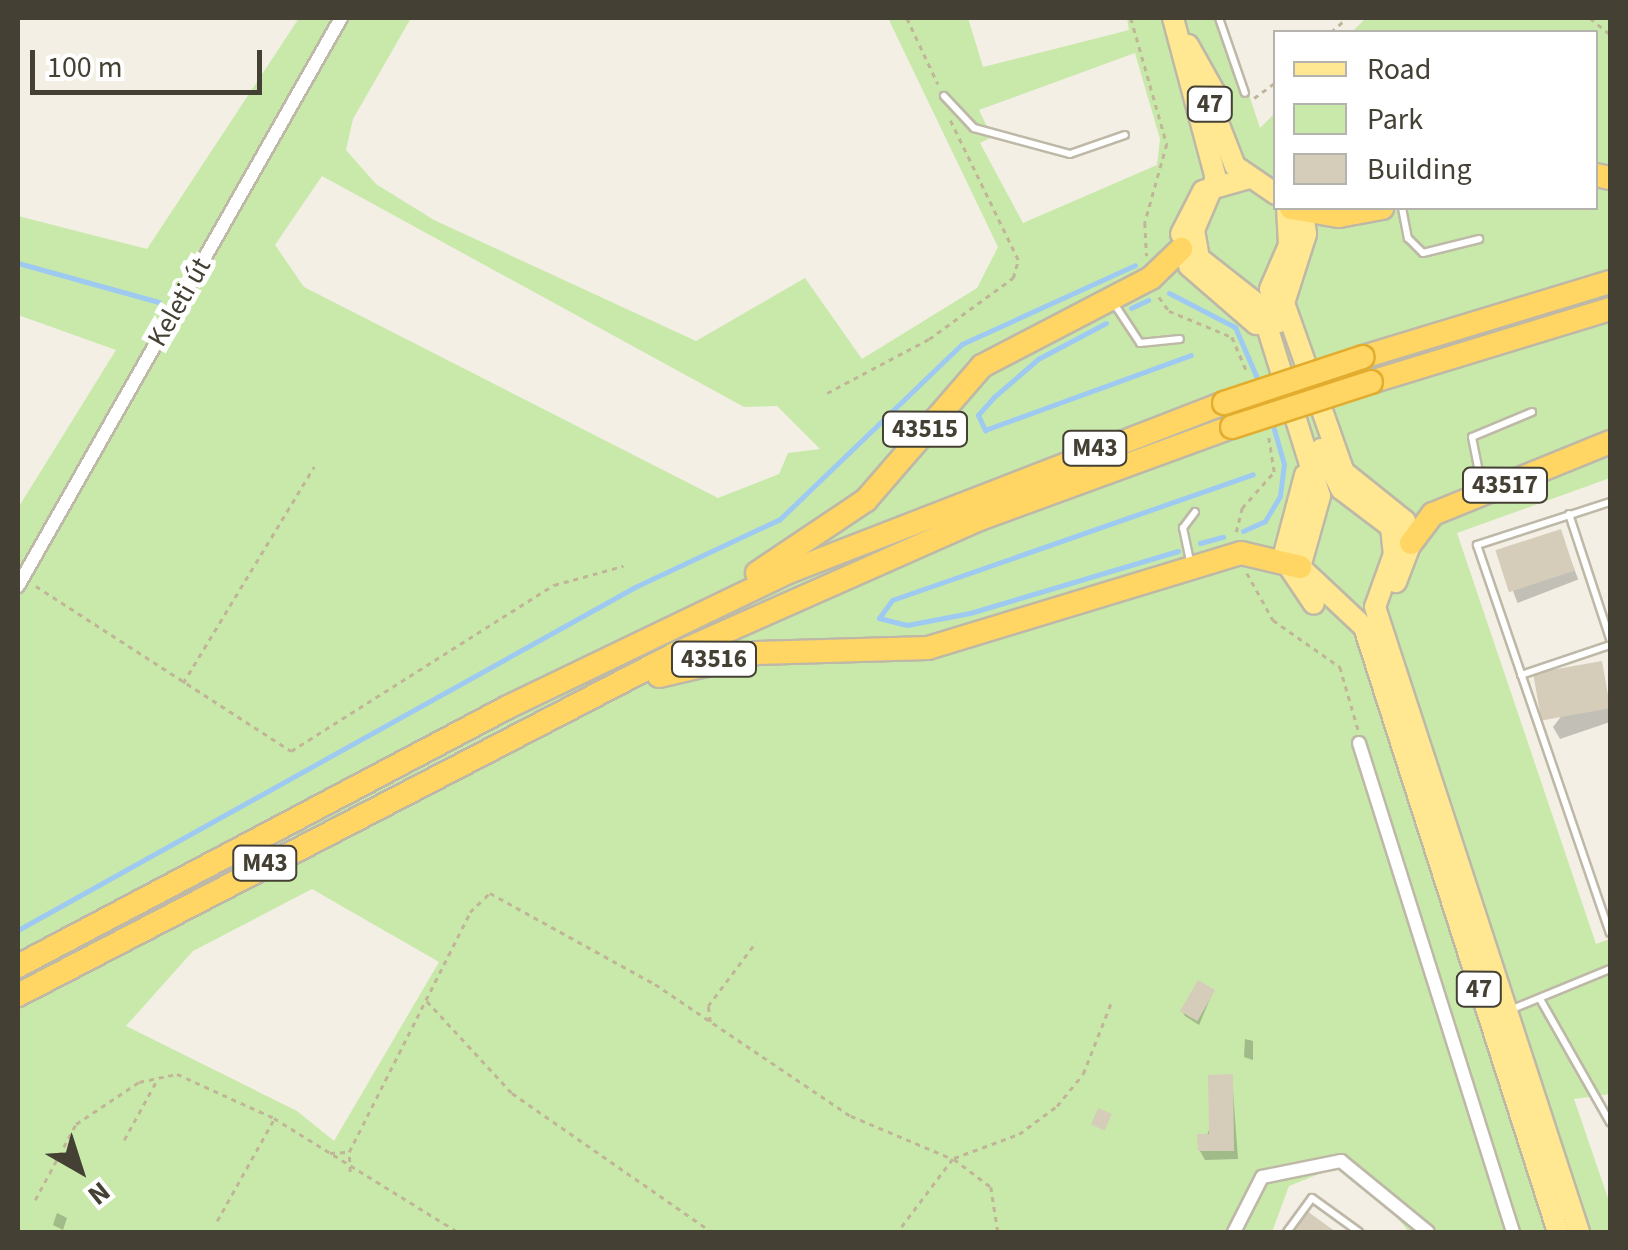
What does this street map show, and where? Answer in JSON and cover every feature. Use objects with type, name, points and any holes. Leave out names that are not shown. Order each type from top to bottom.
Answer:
[{"type":"highway","name":"43515","points":[[678,624],[842,520],[982,366],[1110,296],[1152,278],[1181,249]]},
{"type":"highway","name":"M43","points":[[18,966],[678,624],[968,497],[1224,403],[1610,282]]},
{"type":"highway","name":"M43","points":[[18,995],[512,732],[819,587],[1232,427],[1610,309]]},
{"type":"highway","name":"43517","points":[[1410,543],[1433,514],[1610,442]]},
{"type":"highway","name":"43516","points":[[512,732],[696,664],[928,648],[1241,554],[1292,562]]},
{"type":"main road","name":"47","points":[[1175,22],[1241,153],[1273,177]]},
{"type":"main road","name":"47","points":[[1175,22],[1246,178]]},
{"type":"main road","name":"47","points":[[1175,22],[1209,188]]},
{"type":"main road","points":[[1273,192],[1246,178],[1209,188],[1187,209],[1181,249],[1209,288],[1248,309],[1260,334],[1308,489],[1292,562]]},
{"type":"main road","points":[[1209,188],[1194,230],[1199,258],[1261,307],[1318,484],[1292,562]]},
{"type":"main road","points":[[1296,210],[1283,292],[1294,334],[1344,472],[1391,502],[1410,543],[1381,593],[1339,610]]},
{"type":"main road","points":[[1296,210],[1289,245],[1270,290],[1329,472],[1392,527],[1394,554],[1381,593]]},
{"type":"main road","name":"47","points":[[1292,562],[1300,592],[1339,610],[1409,743],[1507,1012],[1579,1232]]},
{"type":"main road","name":"47","points":[[1381,593],[1409,743],[1558,1232]]},
{"type":"street","name":"Keleti út","points":[[20,582],[340,18]]},
{"type":"street","points":[[1358,743],[1512,1232]]},
{"type":"street","points":[[1234,1232],[1262,1177],[1341,1161],[1428,1232]]},
{"type":"lane","points":[[1219,18],[1245,93]]},
{"type":"lane","points":[[944,96],[974,128],[1070,154],[1125,135]]},
{"type":"lane","points":[[1403,210],[1418,251],[1480,240]]},
{"type":"lane","points":[[1110,296],[1140,343],[1180,339]]},
{"type":"lane","points":[[1484,493],[1472,436],[1532,412]]},
{"type":"lane","points":[[1610,502],[1478,545],[1610,933]]},
{"type":"lane","points":[[1192,567],[1183,528],[1195,512]]},
{"type":"lane","points":[[1520,675],[1610,642],[1568,514]]},
{"type":"lane","points":[[1507,1012],[1610,968]]},
{"type":"lane","points":[[1540,999],[1610,1122]]},
{"type":"lane","points":[[1287,1232],[1312,1198],[1359,1232]]},
{"type":"path","points":[[827,393],[913,348],[1013,278],[1018,260],[960,155],[944,96],[907,18]]},
{"type":"path","points":[[1590,18],[1610,34]]},
{"type":"path","points":[[1245,93],[1254,98],[1273,84]]},
{"type":"path","points":[[183,683],[314,467]]},
{"type":"path","points":[[20,582],[292,751],[554,585],[623,566]]},
{"type":"path","points":[[350,1172],[349,1152],[426,1000],[490,892],[710,1022],[851,1116],[953,1159],[991,1188],[998,1232]]},
{"type":"path","points":[[710,1022],[708,1006],[756,942]]},
{"type":"path","points":[[426,1000],[512,1094],[712,1232]]},
{"type":"path","points":[[898,1232],[953,1159],[1019,1134],[1057,1106],[1083,1074],[1111,1003]]},
{"type":"path","points":[[124,1140],[159,1077]]},
{"type":"path","points":[[36,1200],[76,1124],[159,1077],[193,1078],[274,1118],[350,1172],[458,1232]]},
{"type":"path","points":[[217,1222],[274,1118]]},
{"type":"path","points":[[328,1154],[349,1152]]},
{"type":"green space","points":[[299,18],[411,18],[353,119],[346,150],[376,184],[434,220],[696,341],[805,278],[862,359],[977,288],[998,247],[888,18],[968,18],[983,67],[1129,30],[1127,18],[1224,18],[1260,128],[1273,115],[1273,210],[1598,210],[1598,30],[1354,30],[1366,18],[1610,18],[1610,478],[1457,533],[1596,944],[1610,939],[1610,1094],[1574,1099],[1610,1204],[1610,1232],[1409,1232],[1369,1184],[1334,1168],[1289,1186],[1272,1232],[18,1232],[18,508],[116,350],[18,315],[18,216],[147,249]],"holes":[[[1135,53],[1160,139],[1157,165],[1023,223],[980,143],[992,137],[979,110]],[[322,176],[744,407],[777,406],[820,449],[788,453],[779,474],[718,498],[304,287],[275,245]],[[312,889],[439,962],[334,1141],[297,1111],[126,1026],[193,951]]]},
{"type":"building","points":[[1561,529],[1575,571],[1509,592],[1495,550]]},
{"type":"building","points":[[1602,661],[1610,708],[1541,720],[1533,673]]},
{"type":"building","points":[[1198,980],[1215,990],[1197,1021],[1180,1011]]},
{"type":"building","points":[[1233,1074],[1234,1151],[1198,1151],[1197,1134],[1209,1134],[1208,1075]]},
{"type":"building","points":[[1098,1108],[1112,1114],[1105,1130],[1091,1125]]},
{"type":"building","points":[[1307,1211],[1336,1232],[1291,1232]]},
{"type":"waterway","points":[[18,263],[159,302]]},
{"type":"waterway","points":[[18,930],[635,587],[780,519],[962,344],[1135,265]]},
{"type":"waterway","points":[[1169,293],[1235,327],[1260,385]]},
{"type":"waterway","points":[[1131,308],[1148,300]]},
{"type":"waterway","points":[[1106,323],[1038,359],[994,397],[978,415],[985,430],[1191,355]]},
{"type":"waterway","points":[[1243,531],[1265,521],[1280,496],[1284,464],[1271,419]]},
{"type":"waterway","points":[[1178,551],[970,613],[907,625],[879,618],[892,600],[1253,474]]},
{"type":"waterway","points":[[1200,543],[1223,537]]}]
